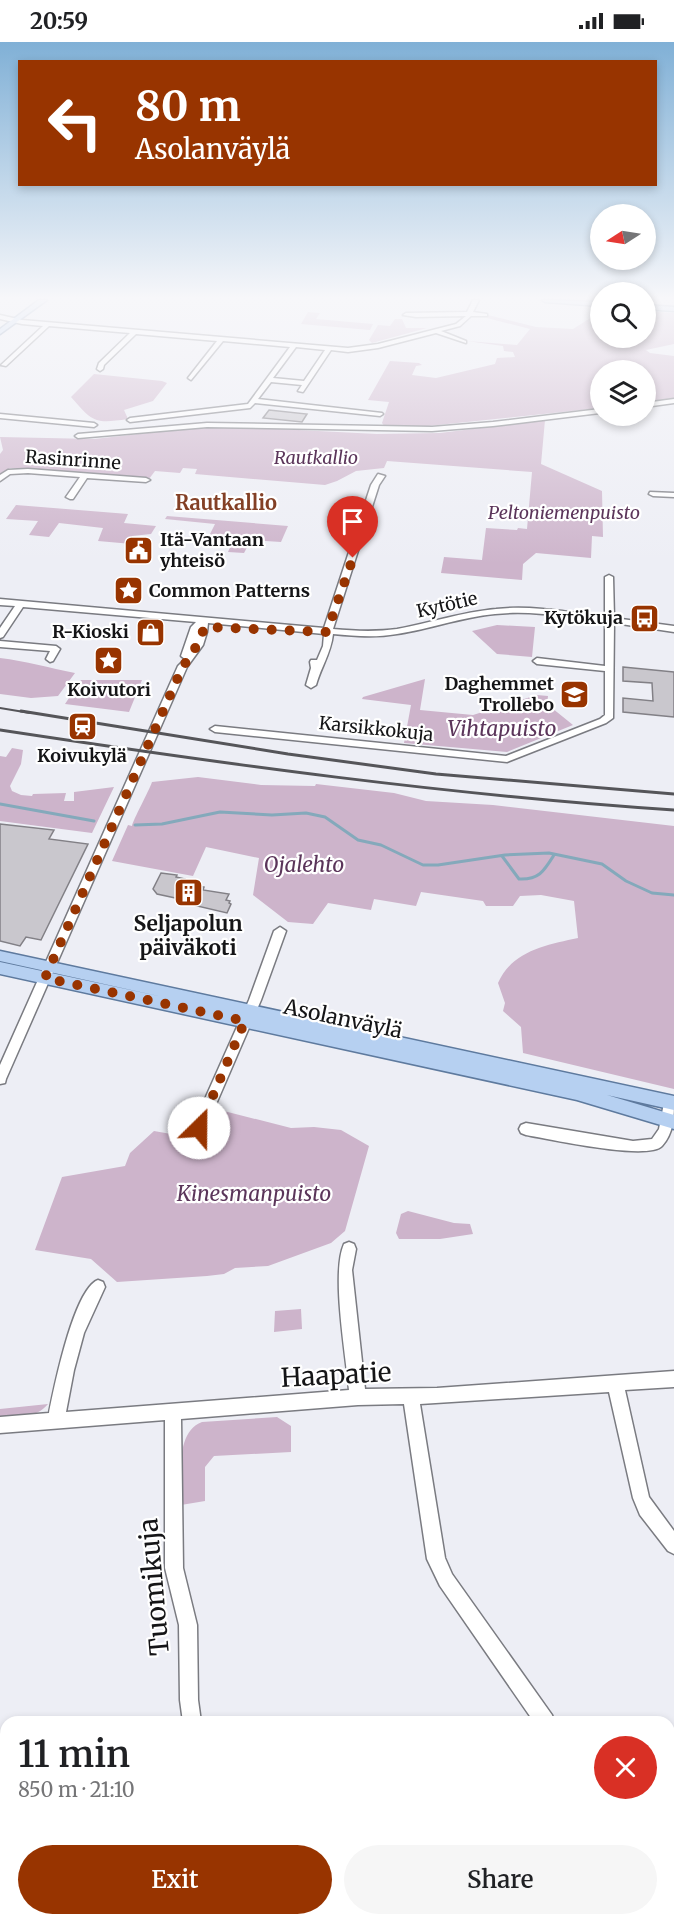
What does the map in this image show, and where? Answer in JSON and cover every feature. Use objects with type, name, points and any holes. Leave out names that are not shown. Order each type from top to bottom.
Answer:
[{"type":"main road","name":"Asolanväylä","points":[[0,956],[47,972],[673,1103]]},
{"type":"main road","name":"Asolanväylä","points":[[0,968],[47,972]]},
{"type":"main road","name":"Asolanväylä","points":[[247,1015],[577,1093],[670,1121]]},
{"type":"street","points":[[130,420],[247,407],[255,401],[264,388]]},
{"type":"street","points":[[255,401],[380,414]]},
{"type":"street","points":[[656,403],[674,401]]},
{"type":"street","points":[[78,436],[207,425],[432,429],[590,412]]},
{"type":"street","points":[[0,416],[94,425]]},
{"type":"street","name":"Rasinrinne","points":[[0,479],[8,472],[15,471],[146,480]]},
{"type":"street","points":[[70,497],[85,475]]},
{"type":"street","points":[[311,685],[316,668],[327,646],[329,636],[327,632],[375,485],[381,476]]},
{"type":"street","points":[[653,494],[674,495]]},
{"type":"street","points":[[609,577],[609,620]]},
{"type":"street","name":"Kytötie","points":[[0,602],[201,625],[385,634],[416,630],[471,615],[499,611],[524,611],[674,624]]},
{"type":"street","points":[[0,635],[21,604]]},
{"type":"street","name":"Kytötie","points":[[609,620],[620,624],[674,629]]},
{"type":"street","name":"Karsikkokuja","points":[[215,729],[507,759],[608,719],[610,711],[609,620]]},
{"type":"street","points":[[0,1079],[183,666],[192,655],[201,625]]},
{"type":"street","points":[[0,644],[56,649],[50,659]]},
{"type":"street","points":[[537,662],[610,669]]},
{"type":"street","points":[[199,1128],[280,931]]},
{"type":"street","points":[[526,1129],[633,1147],[656,1144],[670,1121],[673,1103]]},
{"type":"street","points":[[349,1249],[345,1270],[358,1397]]},
{"type":"street","points":[[56,1421],[62,1382],[88,1301],[98,1287]]},
{"type":"street","name":"Haapatie","points":[[0,1425],[358,1397],[411,1396],[674,1379]]},
{"type":"street","points":[[615,1383],[641,1498],[646,1509],[674,1545]]},
{"type":"street","points":[[411,1396],[436,1560],[446,1580],[541,1716]]},
{"type":"street","name":"Tuomikuja","points":[[172,1412],[174,1568],[188,1625],[191,1716]]},
{"type":"green space","points":[[80,388],[163,388],[153,401],[124,410],[128,419],[108,421],[101,421],[90,416],[71,397]]},
{"type":"green space","points":[[375,388],[590,388],[590,409],[409,428],[385,427],[382,423],[389,402],[368,400]]},
{"type":"green space","points":[[656,388],[674,388],[674,398],[656,400]]},
{"type":"green space","name":"Rautkallio","points":[[545,420],[541,464],[602,491],[603,537],[592,536],[591,558],[536,553],[523,564],[522,580],[441,573],[444,557],[482,560],[486,528],[527,529],[532,472],[387,461],[384,468],[356,471],[325,485],[195,474],[197,469],[183,468],[180,473],[155,471],[149,479],[10,468],[0,475],[0,454],[3,450],[0,437],[94,439],[183,429],[237,427],[377,434],[440,433]]},
{"type":"green space","points":[[16,505],[128,514],[124,523],[156,526],[151,534],[132,536],[132,544],[98,541],[103,528],[59,523],[49,537],[29,535],[38,521],[6,519]]},
{"type":"green space","points":[[167,516],[288,526],[281,542],[251,540],[244,553],[228,552],[234,538],[209,536],[215,524],[165,519]]},
{"type":"green space","points":[[497,625],[535,627],[532,657],[497,654],[472,631]]},
{"type":"green space","points":[[0,658],[75,673],[58,696],[31,698],[0,694]]},
{"type":"green space","name":"Vihtapuisto","points":[[425,679],[420,710],[473,715],[537,695],[548,696],[547,704],[573,725],[507,752],[404,743],[411,705],[362,699]]},
{"type":"green space","points":[[81,680],[142,680],[129,712],[65,704]]},
{"type":"green space","points":[[12,748],[23,750],[21,764],[10,786],[12,791],[21,795],[66,793],[64,801],[74,801],[74,792],[114,787],[92,833],[0,821],[0,756],[6,757]]},
{"type":"green space","name":"Ojalehto","points":[[198,777],[261,785],[315,786],[316,784],[394,793],[426,801],[493,805],[674,826],[674,1089],[523,1053],[521,1027],[503,1011],[505,1003],[498,983],[512,963],[531,951],[578,938],[574,901],[541,895],[520,896],[513,906],[486,906],[483,901],[421,892],[416,906],[374,899],[371,910],[328,903],[313,924],[288,922],[253,895],[259,858],[206,847],[193,876],[112,861],[128,825],[132,826],[152,782]]},
{"type":"green space","name":"Kinesmanpuisto","points":[[220,1110],[291,1128],[314,1127],[341,1130],[369,1146],[345,1231],[331,1243],[268,1266],[235,1268],[224,1274],[207,1276],[117,1282],[91,1259],[35,1250],[62,1177],[125,1166],[130,1153],[154,1131],[205,1140]]},
{"type":"green space","points":[[408,1211],[454,1223],[470,1224],[473,1234],[440,1239],[399,1239],[396,1233],[401,1214]]},
{"type":"green space","points":[[301,1309],[302,1329],[274,1332],[275,1311]]},
{"type":"green space","points":[[48,1404],[32,1414],[0,1417],[0,1409]]},
{"type":"green space","points":[[277,1417],[291,1426],[291,1452],[214,1456],[205,1467],[205,1501],[181,1505],[181,1458],[183,1446],[193,1427],[202,1422]]},
{"type":"building","points":[[269,410],[307,414],[302,422],[263,418]]},
{"type":"building","points":[[623,667],[674,672],[674,717],[623,712],[623,698],[653,701],[652,683],[623,681]]},
{"type":"building","points":[[0,824],[54,830],[49,839],[88,844],[41,940],[26,937],[20,946],[0,941]]},
{"type":"building","name":"Seljapolun päiväkoti","points":[[161,873],[177,875],[176,877],[185,879],[184,881],[199,884],[197,886],[204,887],[203,890],[229,894],[226,900],[231,904],[227,913],[193,905],[194,902],[157,894],[153,889]]},
{"type":"waterway","points":[[0,804],[94,821]]},
{"type":"waterway","points":[[135,825],[162,824],[220,812],[272,815],[306,813],[325,817],[358,840],[381,845],[423,865],[438,865],[505,855],[549,853],[602,864],[626,881],[652,893],[674,895]]},
{"type":"waterway","points":[[502,856],[519,879],[526,879],[540,873],[554,855]]},
{"type":"railway","points":[[0,708],[30,713]]},
{"type":"railway","points":[[21,711],[288,754],[436,774],[674,794]]},
{"type":"railway","points":[[0,730],[168,755],[420,787],[674,810]]},
{"type":"place","name":"Itä-Vantaan yhteisö","points":[[139,550]]},
{"type":"place","name":"Common Patterns","points":[[128,591]]},
{"type":"place","name":"Kytökuja","points":[[644,618]]},
{"type":"place","name":"R-Kioski","points":[[150,632]]},
{"type":"place","name":"Koivutori","points":[[109,661]]},
{"type":"place","name":"Daghemmet Trollebo","points":[[575,694]]},
{"type":"place","name":"Koivukylä","points":[[82,727]]},
{"type":"place","name":"Seljapolun päiväkoti","points":[[188,893]]},
{"type":"district","name":"Rautkallio","points":[[226,503]]},
{"type":"route","points":[[199,1128],[245,1021],[45,978],[183,666],[192,655],[205,627],[327,632],[353,558]]},
{"type":"park label","name":"Peltoniemenpuisto","points":[[564,513]]}]
